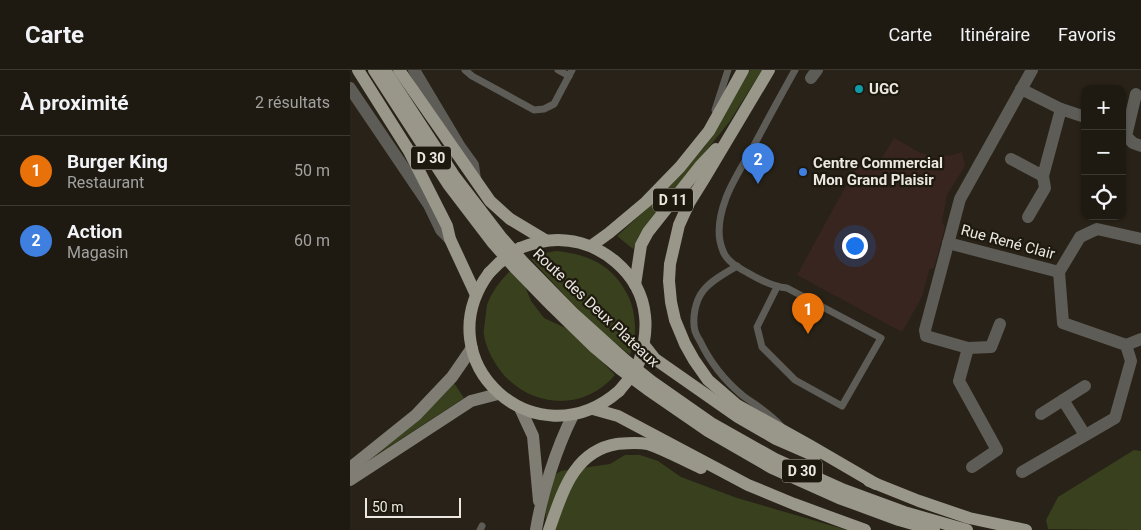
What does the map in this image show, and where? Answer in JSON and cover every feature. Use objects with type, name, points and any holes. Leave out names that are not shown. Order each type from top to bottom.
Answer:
[{"type":"main road","points":[[358,70],[409,151],[447,226],[450,239],[476,295]]},
{"type":"main road","name":"Route des Deux Plateaux","points":[[374,70],[448,184],[493,243],[552,306],[594,347],[620,369],[708,431],[772,468],[839,498],[934,530]]},
{"type":"main road","name":"Route des Deux Plateaux","points":[[385,70],[456,177],[501,237],[573,313],[624,360],[651,381],[712,422],[775,459],[844,490],[904,512],[967,530]]},
{"type":"main road","points":[[399,70],[490,201],[510,219],[545,240]]},
{"type":"main road","name":"D 11","points":[[591,246],[646,202],[680,167],[709,131],[743,70]]},
{"type":"main road","name":"D 11","points":[[635,285],[641,245],[648,232],[701,165],[735,127],[769,70]]},
{"type":"main road","points":[[735,127],[689,203],[678,225],[670,264],[671,302],[675,320],[685,344],[708,380],[736,405],[876,484]]},
{"type":"main road","points":[[545,240],[577,242],[591,246],[616,262],[635,285],[645,314],[646,330],[644,345],[634,373],[608,401],[593,409],[573,415],[546,416],[532,413],[498,394],[482,373],[475,358],[470,335],[472,308],[482,282],[489,273],[498,263],[520,248],[545,240]]},
{"type":"main road","points":[[644,345],[655,359],[738,417],[776,439],[876,484],[919,501],[969,518],[1026,530]]},
{"type":"main road","points":[[350,468],[416,415],[452,377],[472,348]]},
{"type":"main road","points":[[350,480],[448,414],[471,401],[498,394]]},
{"type":"main road","points":[[520,408],[533,436],[539,508]]},
{"type":"main road","points":[[593,409],[618,416],[748,485],[865,530]]},
{"type":"main road","points":[[536,530],[539,508],[562,438],[573,415]]},
{"type":"main road","points":[[549,530],[564,489],[575,470],[590,455],[612,445],[639,442],[732,483],[748,485]]},
{"type":"street","points":[[414,70],[460,147],[473,165],[475,179]]},
{"type":"street","points":[[1000,324],[991,347],[968,348],[926,336],[925,330],[960,199],[1032,70]]},
{"type":"street","points":[[350,88],[429,205],[441,230],[450,239]]},
{"type":"street","points":[[1022,89],[1061,109],[1081,116]]},
{"type":"street","points":[[1125,130],[1136,94]]},
{"type":"street","points":[[1028,217],[1045,188],[1043,176],[1061,109]]},
{"type":"street","points":[[1126,137],[1134,144],[1141,146]]},
{"type":"street","points":[[1011,159],[1043,176]]},
{"type":"street","points":[[1141,239],[1097,229],[1080,238],[1059,272],[1063,323],[1126,345],[1141,339]]},
{"type":"street","name":"Rue René Clair","points":[[948,243],[1059,272]]},
{"type":"street","points":[[1022,472],[1115,418],[1131,361],[1126,345]]},
{"type":"street","points":[[968,348],[960,381],[997,450],[972,467]]},
{"type":"street","points":[[1041,414],[1086,386]]},
{"type":"street","points":[[1063,400],[1085,435]]},
{"type":"lane","points":[[465,70],[534,110],[544,109],[554,104],[571,73],[558,70]]},
{"type":"lane","points":[[709,131],[728,70]]},
{"type":"lane","points":[[777,287],[757,327],[762,346],[795,380],[842,406],[881,338],[787,288],[777,287],[751,275],[726,256],[720,239],[722,215],[726,199],[794,70]]},
{"type":"lane","points":[[737,266],[704,290],[694,310],[695,330],[711,362],[726,380],[774,418],[786,432]]},
{"type":"shaded area","points":[[894,138],[921,153],[935,157],[962,152],[965,166],[947,195],[942,222],[945,227],[934,268],[929,270],[922,297],[902,332],[797,275],[858,164],[874,171]]},
{"type":"green space","points":[[750,70],[762,70],[730,121],[645,227],[633,249],[617,236],[665,192],[706,145]]},
{"type":"green space","points":[[556,251],[567,252],[597,262],[620,282],[630,300],[634,316],[634,340],[630,355],[596,327],[531,259],[539,254]]},
{"type":"green space","points":[[511,270],[524,284],[531,301],[544,318],[572,331],[615,375],[603,387],[589,395],[574,400],[558,401],[543,399],[528,394],[514,385],[502,373],[488,350],[484,329],[489,300],[497,286]]},
{"type":"green space","points":[[454,383],[464,398],[355,469]]},
{"type":"green space","points":[[1134,450],[1141,451],[1141,530],[1048,529],[1046,520],[1058,497]]},
{"type":"green space","points":[[625,455],[640,455],[658,461],[681,477],[737,498],[847,530],[545,530],[546,512],[553,476],[561,471],[610,464]]},
{"type":"place","name":"UGC","points":[[859,89]]},
{"type":"place","name":"Centre Commercial Mon Grand Plaisir","points":[[803,172]]},
{"type":"place","name":"Action","points":[[758,184]]},
{"type":"place","name":"Burger King","points":[[808,334]]}]
